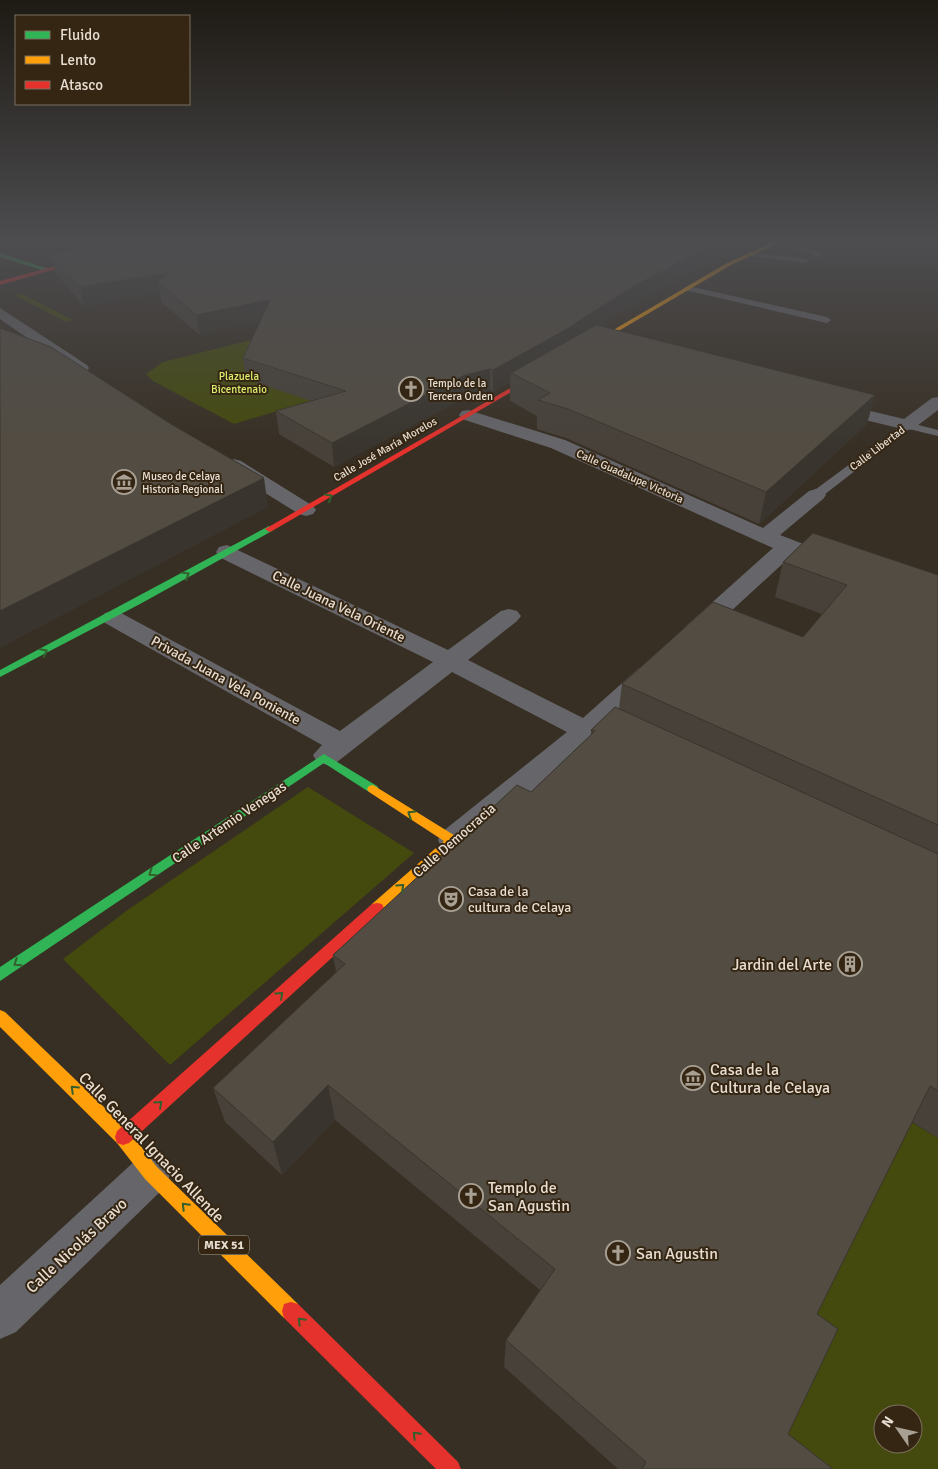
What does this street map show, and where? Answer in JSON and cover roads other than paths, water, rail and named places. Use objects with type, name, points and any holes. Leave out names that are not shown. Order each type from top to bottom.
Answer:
[{"type":"main road","points":[[570,357],[652,310]]},
{"type":"main road","name":"Calle José María Morelos","points":[[0,674],[113,618],[227,552],[306,510],[556,365]]},
{"type":"main road","name":"Privada Juana Vela Poniente","points":[[332,751],[452,840]]},
{"type":"main road","name":"Calle Artemio Venegas","points":[[0,975],[332,751]]},
{"type":"main road","name":"Calle Democracia","points":[[123,1137],[452,840]]},
{"type":"main road","name":"Calle General Ignacio Allende","points":[[0,1017],[123,1137],[151,1173],[451,1469]]},
{"type":"street","points":[[0,312],[91,375],[27,351]]},
{"type":"street","points":[[592,345],[610,350]]},
{"type":"street","name":"Calle Libertad","points":[[907,425],[938,402]]},
{"type":"street","points":[[820,403],[907,425]]},
{"type":"street","name":"Calle Guadalupe Victoria","points":[[468,415],[558,444],[777,542],[850,570]]},
{"type":"street","points":[[218,455],[306,510]]},
{"type":"street","name":"Calle Democracia","points":[[452,840],[590,727],[674,651],[777,542],[816,495]]},
{"type":"street","name":"Calle Juana Vela Oriente","points":[[227,552],[590,727],[624,736]]},
{"type":"street","name":"Calle Artemio Venegas","points":[[332,751],[509,616]]},
{"type":"street","name":"Privada Juana Vela Poniente","points":[[113,618],[332,751]]},
{"type":"street","name":"Calle Nicolás Bravo","points":[[0,1316],[151,1173]]},
{"type":"lane","points":[[782,310],[827,320]]},
{"type":"lane","points":[[907,425],[938,433]]},
{"type":"lane","name":"Calle Libertad","points":[[816,495],[907,425]]},
{"type":"place","name":"Templo de la Tercera Orden","points":[[411,389]]},
{"type":"place","name":"Museo de Celaya Historia Regional","points":[[124,482]]},
{"type":"place","name":"Casa de la cultura de Celaya","points":[[451,899]]},
{"type":"place","name":"Jardin del Arte","points":[[850,964]]},
{"type":"place","name":"Casa de la Cultura de Celaya","points":[[693,1078]]},
{"type":"place","name":"Templo de San Agustin","points":[[471,1196]]},
{"type":"place","name":"San Agustin","points":[[618,1253]]},
{"type":"park label","name":"Plazuela Bicentenaio","points":[[239,382]]}]
